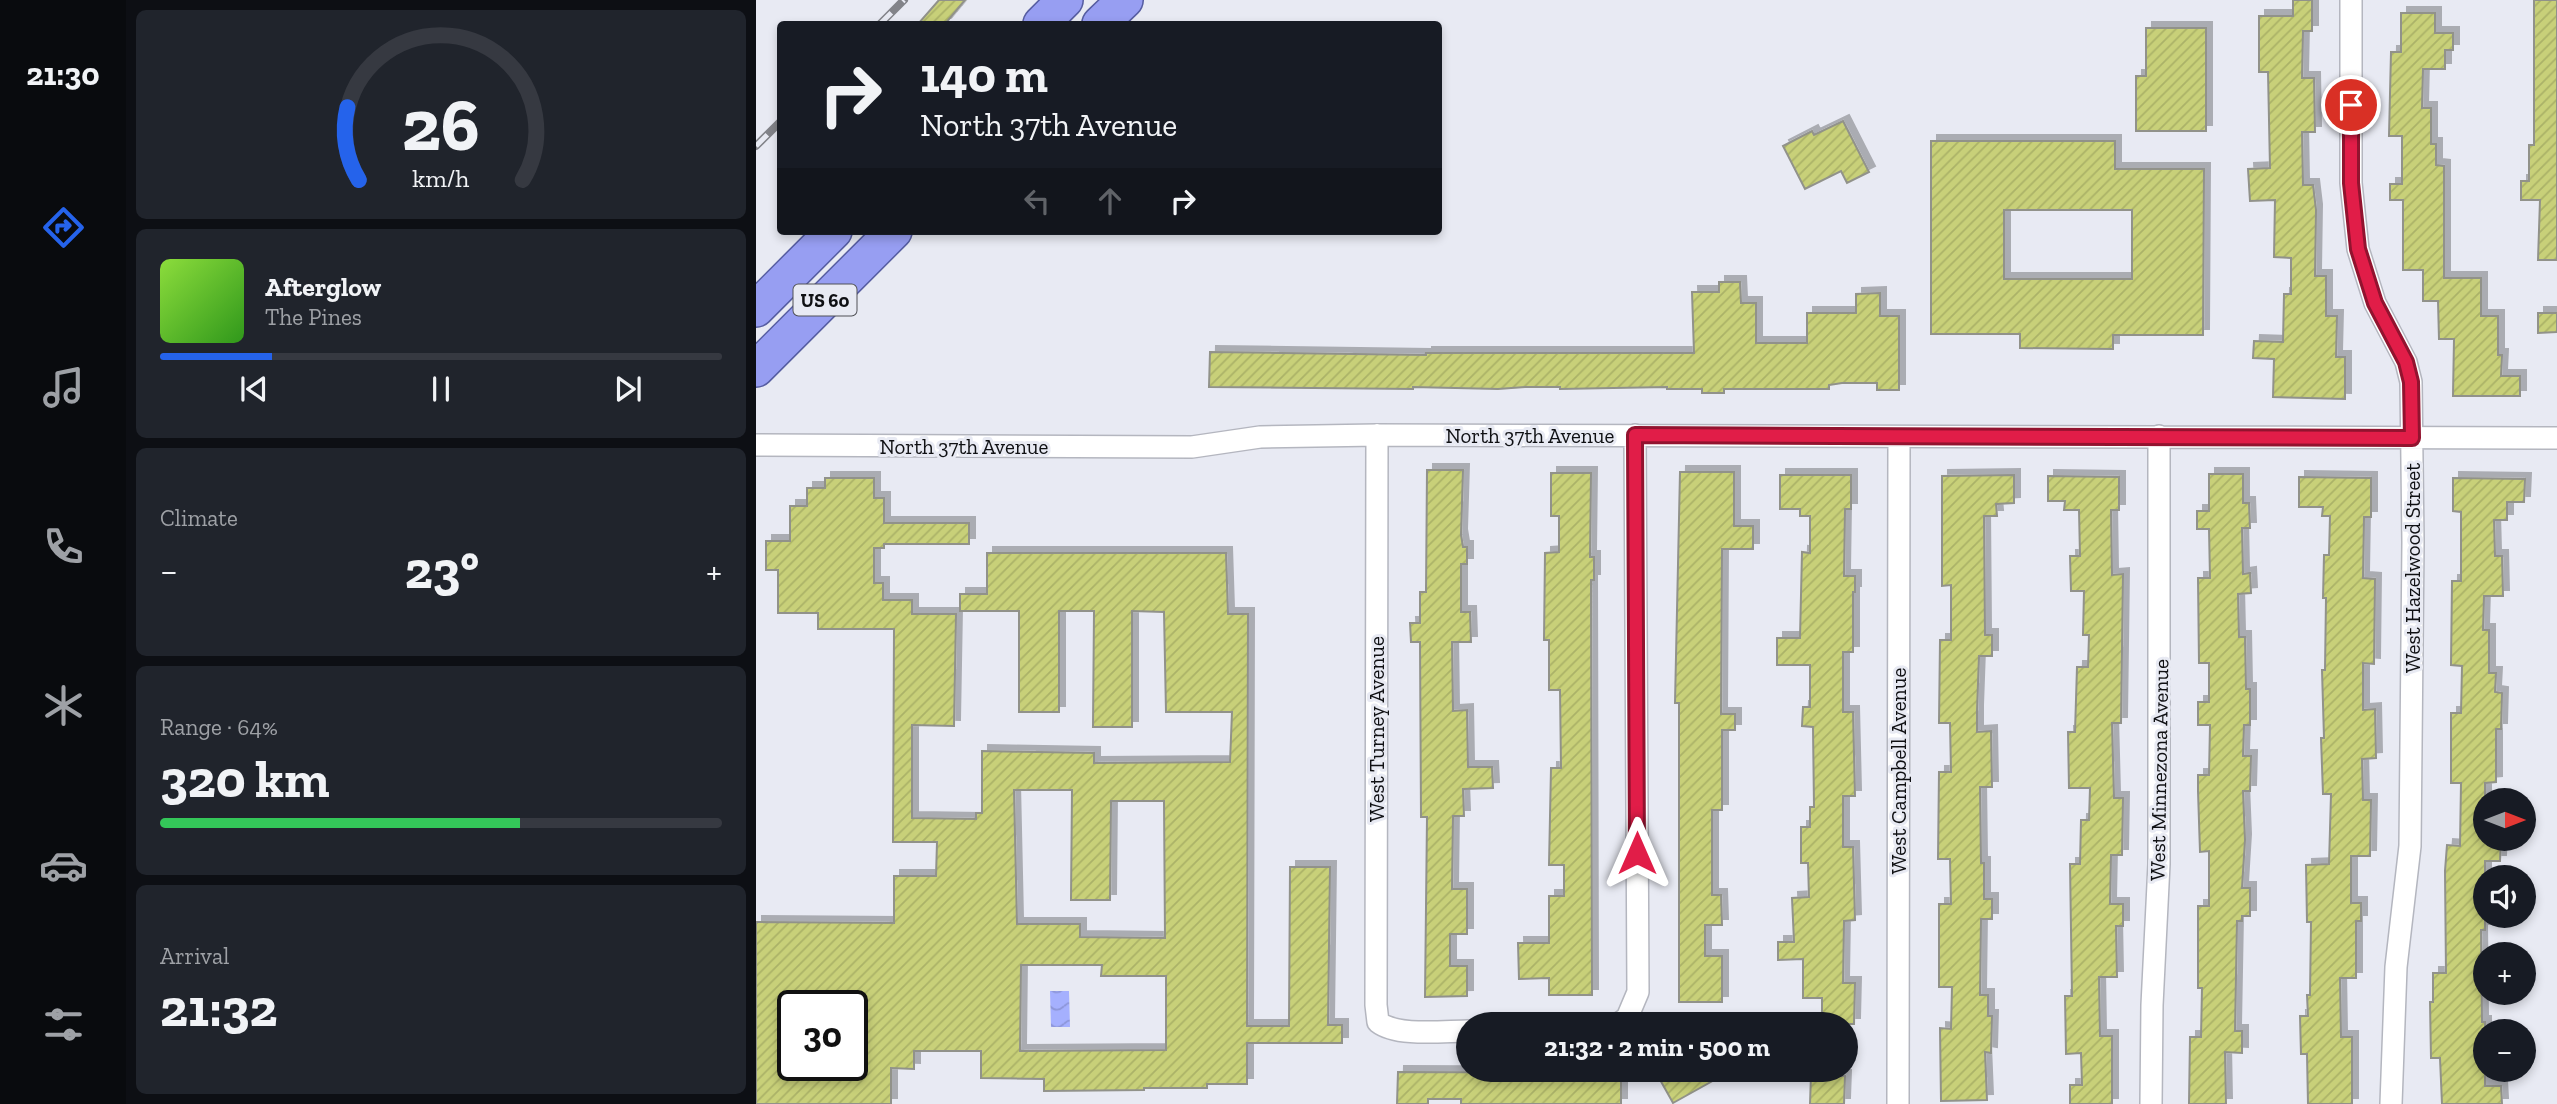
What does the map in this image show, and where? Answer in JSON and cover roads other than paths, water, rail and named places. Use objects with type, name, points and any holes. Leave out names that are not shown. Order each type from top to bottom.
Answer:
[{"type":"highway","points":[[1044,21],[1065,0]]},
{"type":"highway","points":[[1103,21],[1125,0]]},
{"type":"highway","name":"US 60","points":[[756,309],[830,235]]},
{"type":"highway","name":"US 60","points":[[756,369],[890,235]]},
{"type":"street","name":"West Hazelwood Street","points":[[2351,0],[2351,183],[2358,249],[2375,303],[2406,362],[2411,382],[2410,846],[2396,967],[2391,1104]]},
{"type":"street","name":"North 37th Avenue","points":[[756,445],[1192,447],[1260,437],[1377,435],[2557,438]]},
{"type":"street","name":"West Turney Avenue","points":[[1377,435],[1378,1022],[1387,1028],[1402,1030],[1456,1031]]},
{"type":"street","points":[[1627,1012],[1638,992],[1635,435]]},
{"type":"street","name":"West Minnezona Avenue","points":[[2151,1104],[2152,1005],[2159,850],[2159,436]]},
{"type":"street","name":"West Campbell Avenue","points":[[1898,1104],[1899,438]]},
{"type":"water","points":[[1050,991],[1069,991],[1070,1027],[1051,1027]]},
{"type":"railway","points":[[883,21],[904,0]]},
{"type":"railway","points":[[756,146],[777,125]]}]
